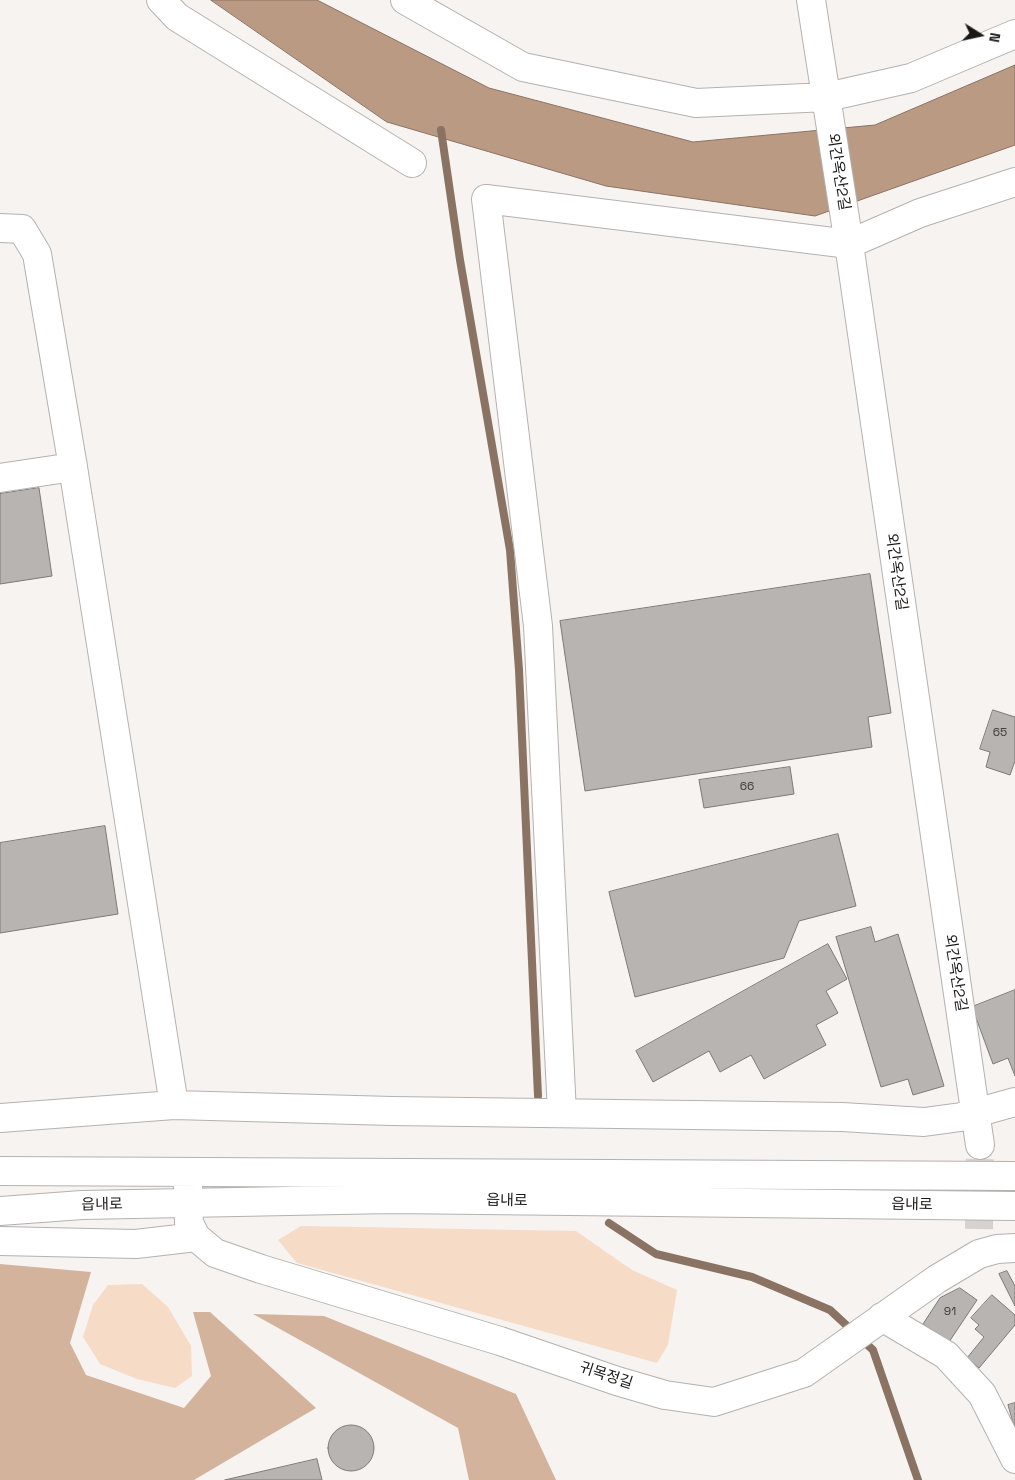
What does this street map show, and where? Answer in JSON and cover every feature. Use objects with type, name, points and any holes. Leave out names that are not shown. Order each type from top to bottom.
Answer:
[{"type":"street","points":[[161,0],[177,17],[412,163]]},
{"type":"street","points":[[405,0],[523,67],[696,103],[826,97],[911,78],[1015,34]]},
{"type":"street","name":"외간옥산2길","points":[[811,0],[849,244],[926,785],[1001,1110],[980,1145]]},
{"type":"street","points":[[562,1113],[538,626],[486,199],[849,244],[920,214],[1015,182]]},
{"type":"street","points":[[0,228],[22,229],[37,254],[73,467],[174,1106]]},
{"type":"street","points":[[0,478],[73,467]]},
{"type":"street","points":[[0,1118],[174,1106],[842,1117],[924,1122],[1001,1110]]},
{"type":"street","points":[[968,1176],[1015,1164]]},
{"type":"street","name":"읍내로","points":[[0,1171],[1015,1176]]},
{"type":"street","points":[[0,1242],[136,1244],[196,1237],[189,1223],[188,1172]]},
{"type":"street","name":"읍내로","points":[[0,1211],[82,1205],[392,1199],[1015,1206]]},
{"type":"street","name":"귀목정길","points":[[196,1237],[215,1253],[261,1269],[500,1341],[665,1395],[714,1402],[804,1373],[882,1317],[979,1241],[997,1249],[1015,1248]]},
{"type":"street","points":[[882,1317],[946,1355],[982,1394],[1015,1459]]},
{"type":"shaded area","points":[[211,0],[317,0],[489,88],[693,142],[875,125],[1015,65],[1015,145],[815,216],[606,186],[387,122]]},
{"type":"shaded area","points":[[301,1226],[576,1231],[632,1270],[677,1290],[668,1345],[657,1363],[297,1263],[278,1240]]},
{"type":"shaded area","points":[[0,1264],[91,1272],[70,1343],[86,1375],[184,1408],[211,1376],[193,1312],[210,1312],[316,1408],[194,1480],[0,1480]]},
{"type":"shaded area","points":[[142,1284],[168,1307],[191,1346],[192,1376],[175,1388],[137,1379],[100,1364],[83,1337],[93,1305],[108,1285]]},
{"type":"shaded area","points":[[253,1314],[324,1316],[516,1394],[556,1480],[469,1480],[458,1428]]},
{"type":"building","points":[[39,488],[52,576],[0,584],[0,494]]},
{"type":"building","points":[[870,574],[891,713],[868,717],[872,747],[585,791],[560,621]]},
{"type":"building","points":[[993,710],[1015,717],[1015,761],[1010,775],[986,767],[990,752],[980,749]]},
{"type":"building","points":[[790,767],[794,794],[704,808],[699,780]]},
{"type":"building","points":[[105,826],[118,914],[0,933],[0,843]]},
{"type":"building","points":[[838,834],[856,906],[799,921],[784,958],[635,997],[609,892]]},
{"type":"building","points":[[871,927],[875,942],[898,934],[944,1086],[913,1095],[908,1079],[881,1087],[836,937]]},
{"type":"building","points":[[828,944],[847,979],[826,991],[838,1013],[816,1025],[826,1045],[764,1079],[751,1055],[720,1072],[709,1051],[653,1082],[636,1051]]},
{"type":"building","points":[[1015,990],[1015,1076],[1008,1058],[993,1064],[972,1007]]},
{"type":"building","points":[[1007,1271],[1015,1286],[1015,1306],[999,1274]]},
{"type":"building","points":[[960,1288],[977,1300],[949,1342],[923,1324],[940,1298]]},
{"type":"building","points":[[992,1295],[1015,1315],[1015,1325],[979,1368],[967,1358],[984,1337],[975,1329],[979,1325],[971,1318]]},
{"type":"building","points":[[1015,1403],[1015,1425],[1014,1426],[1008,1405]]},
{"type":"building","points":[[356,1425],[360,1426],[370,1435],[373,1439],[373,1457],[364,1467],[356,1471],[346,1471],[338,1467],[329,1457],[328,1443],[332,1435],[342,1426]]},
{"type":"building","points":[[317,1459],[322,1480],[225,1480]]},
{"type":"waterway","points":[[441,130],[460,260],[510,550],[519,670],[538,1096]]},
{"type":"waterway","points":[[609,1223],[656,1254],[752,1277],[830,1310],[873,1350],[918,1480]]},
{"type":"tunnel","points":[[979,1229],[980,1145]]}]
